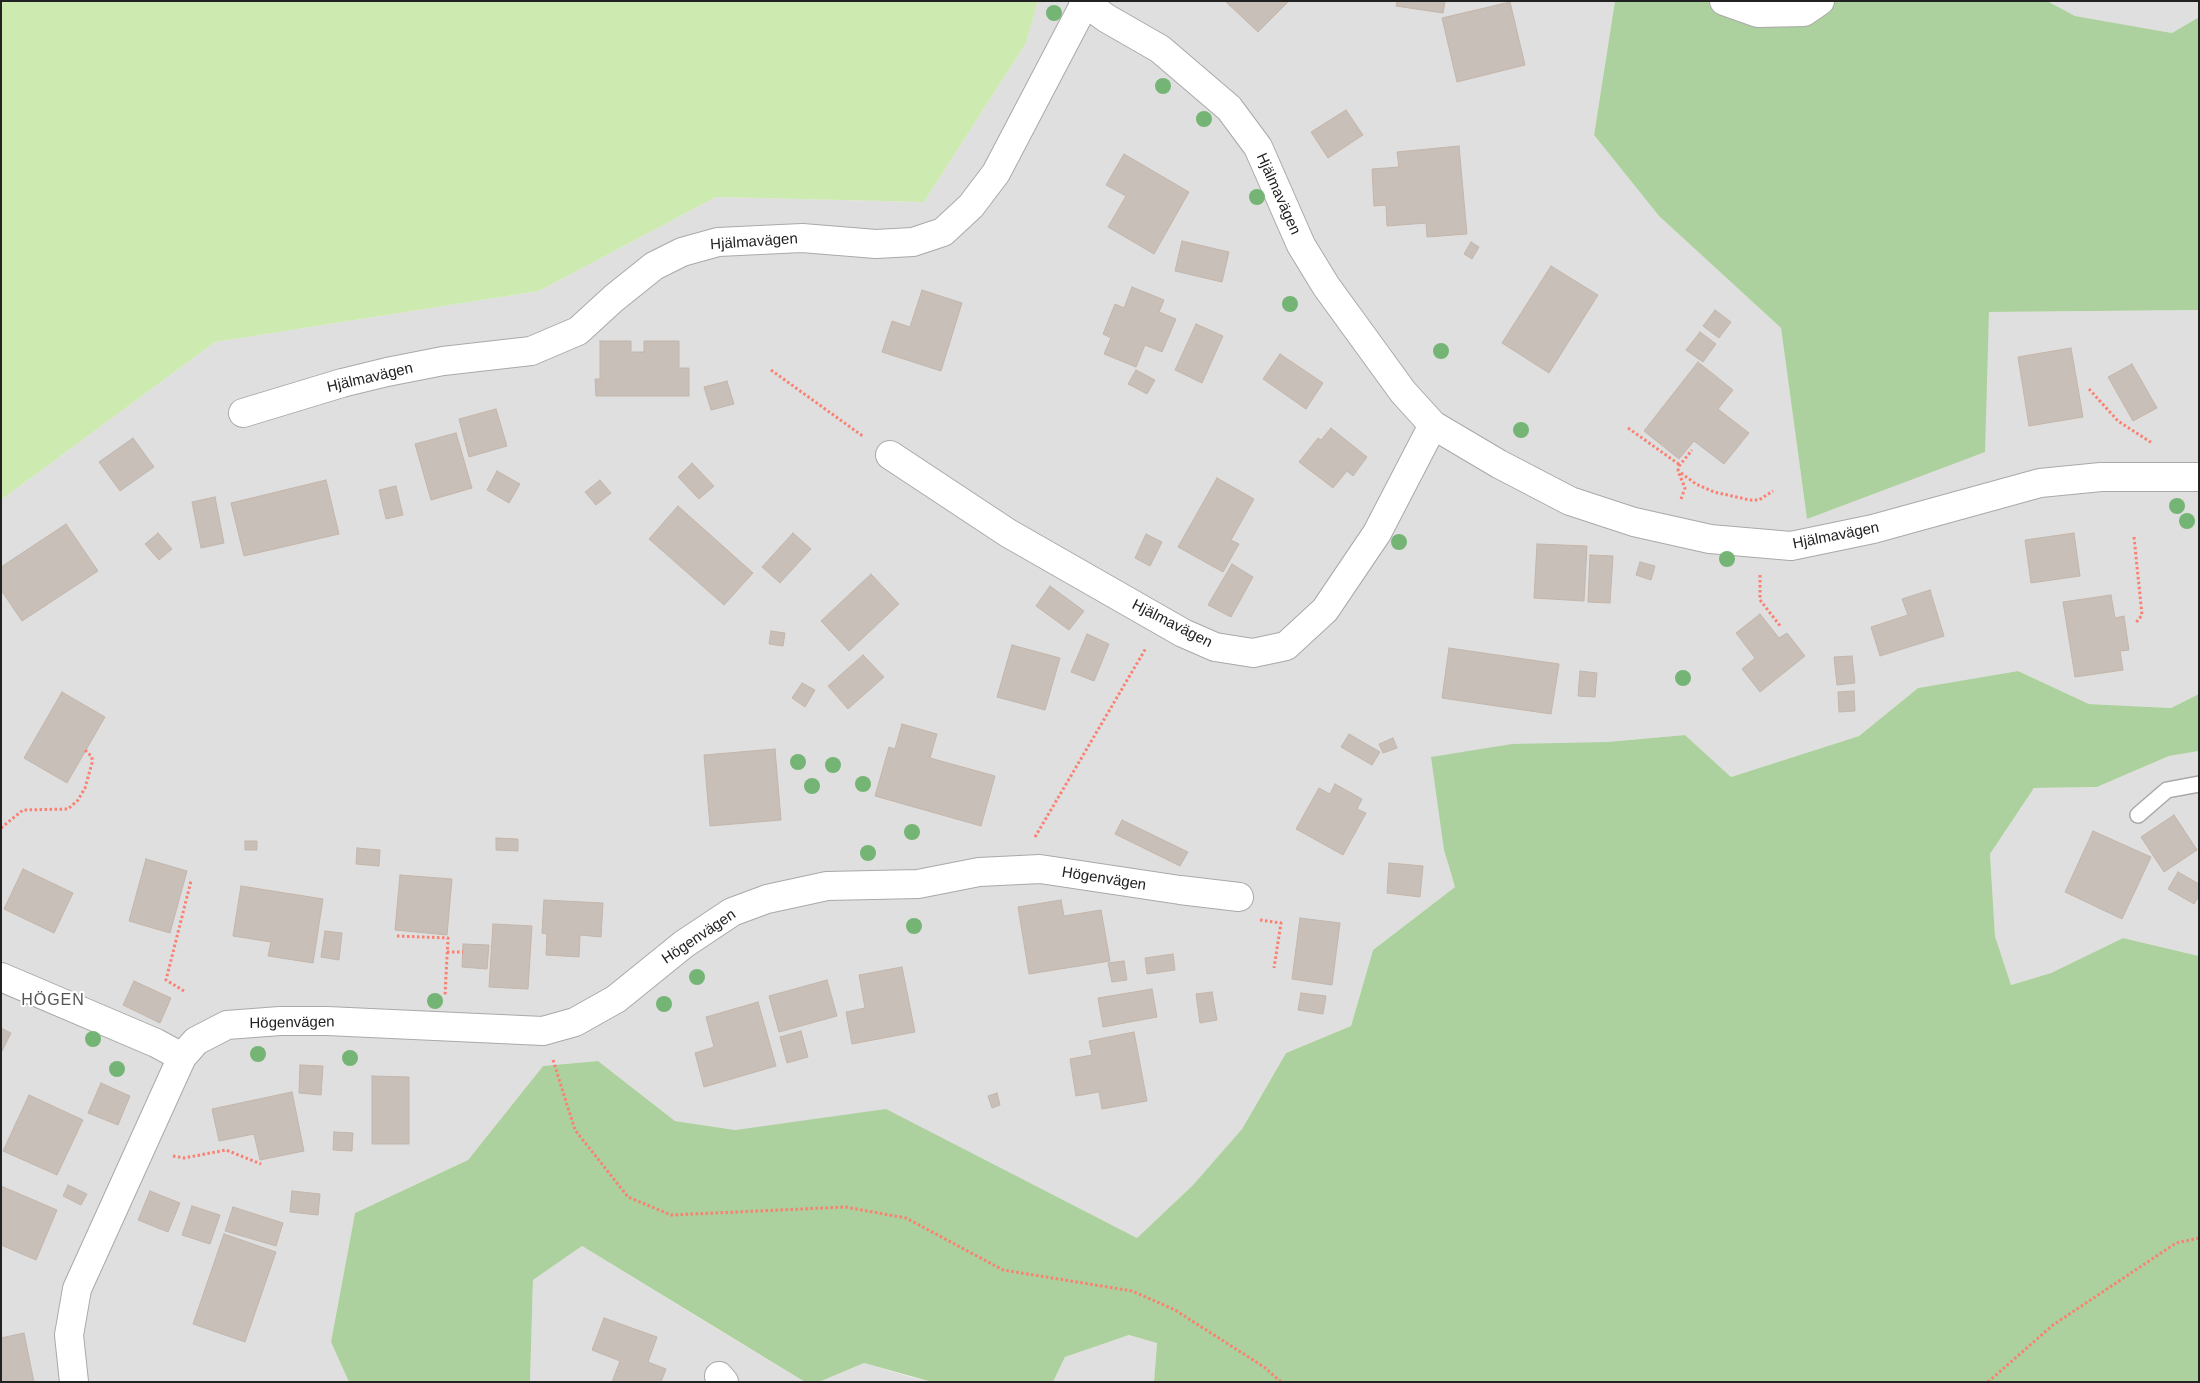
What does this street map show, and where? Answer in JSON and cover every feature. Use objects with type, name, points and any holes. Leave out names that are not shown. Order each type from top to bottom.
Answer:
[{"type":"street","points":[[1724,1],[1758,13],[1804,12],[1820,1]]},
{"type":"street","name":"Hjälmavägen","points":[[243,413],[342,383],[387,372],[467,358],[531,351],[578,331],[614,298],[654,266],[682,252],[718,242],[802,238],[876,244],[913,242],[943,232],[971,206],[996,173],[1084,2],[1106,18],[1160,49],[1229,108],[1258,147],[1300,245],[1326,286],[1403,392],[1433,424],[1499,464],[1570,501],[1634,522],[1710,539],[1790,546],[1874,529],[2040,483],[2101,477],[2199,477]]},
{"type":"street","name":"Hjälmavägen","points":[[890,455],[1008,533],[1162,622],[1215,647],[1253,653],[1286,646],[1325,610],[1376,533],[1433,424]]},
{"type":"street","name":"Högenvägen","points":[[74,1382],[69,1335],[77,1289],[144,1145],[182,1057],[196,1041],[227,1025],[280,1021],[327,1021],[444,1028],[543,1031],[575,1022],[616,999],[684,944],[732,912],[767,899],[827,886],[918,884],[979,872],[1040,868],[1230,896]]},
{"type":"street","points":[[1,977],[156,1043],[182,1057]]},
{"type":"lane","points":[[2138,815],[2167,790],[2199,784]]},
{"type":"path","points":[[771,370],[890,455]]},
{"type":"path","points":[[2089,389],[2118,421],[2159,447]]},
{"type":"path","points":[[1628,428],[1680,465]]},
{"type":"path","points":[[1676,503],[1682,498],[1686,488],[1678,471],[1680,465],[1692,450]]},
{"type":"path","points":[[1678,471],[1696,484],[1714,492],[1750,500],[1760,500],[1773,491]]},
{"type":"path","points":[[2134,537],[2142,615],[2136,624]]},
{"type":"path","points":[[1760,574],[1760,600],[1781,627]]},
{"type":"path","points":[[1015,870],[1162,622]]},
{"type":"path","points":[[1,828],[23,810],[68,809],[78,800],[90,774],[92,757],[85,750]]},
{"type":"path","points":[[184,991],[166,980],[191,881]]},
{"type":"path","points":[[1230,896],[1243,918],[1281,923],[1274,968]]},
{"type":"path","points":[[398,936],[448,938],[444,1028]]},
{"type":"path","points":[[447,952],[463,952]]},
{"type":"path","points":[[543,1031],[576,1130],[628,1196],[671,1215],[845,1207],[906,1218],[1003,1270],[1132,1291],[1175,1310],[1264,1367],[1281,1382]]},
{"type":"path","points":[[144,1145],[168,1155],[184,1158],[219,1150],[233,1151],[261,1164]]},
{"type":"path","points":[[1988,1382],[2052,1325],[2176,1242],[2199,1238]]},
{"type":"shaded area","points":[[1038,1],[1615,1],[1594,135],[1659,216],[1781,328],[1807,519],[1987,343],[1989,312],[2199,310],[2199,694],[2171,708],[2089,704],[2018,671],[1918,688],[1859,736],[1731,777],[1685,735],[1607,742],[1444,850],[1455,887],[1373,950],[1351,1026],[1286,1053],[1242,1129],[1193,1185],[1137,1238],[886,1110],[735,1130],[675,1121],[598,1061],[543,1066],[468,1160],[355,1213],[331,1342],[349,1382],[1,1382],[1,500],[215,342],[539,291],[716,197],[924,202],[1026,43]]},
{"type":"shaded area","points":[[2047,1],[2199,1],[2199,17],[2172,33],[2075,16]]},
{"type":"shaded area","points":[[2199,751],[2199,956],[2123,938],[2051,973],[2011,985],[1995,936],[1990,854],[2034,788],[2097,787],[2169,756]]},
{"type":"shaded area","points":[[582,1246],[805,1382],[530,1382],[533,1280]]},
{"type":"shaded area","points":[[1129,1335],[1157,1342],[1154,1382],[1053,1382],[1065,1357]]},
{"type":"shaded area","points":[[864,1363],[907,1376],[932,1382],[819,1382]]},
{"type":"green space","points":[[1,1],[1038,1],[1026,43],[924,202],[716,197],[539,291],[215,342],[1,500]]},
{"type":"green space","points":[[1615,1],[2047,1],[2075,16],[2172,33],[2199,17],[2199,310],[1989,312],[1985,452],[1807,519],[1781,328],[1659,216],[1594,135]]},
{"type":"green space","points":[[2018,671],[2089,704],[2171,708],[2199,694],[2199,751],[2169,756],[2097,787],[2034,788],[1990,854],[1995,936],[2011,985],[2051,973],[2123,938],[2199,956],[2199,1382],[1154,1382],[1157,1343],[1129,1335],[1065,1357],[1053,1382],[932,1382],[864,1363],[819,1382],[805,1382],[582,1246],[533,1280],[530,1382],[349,1382],[331,1342],[355,1213],[468,1160],[543,1066],[598,1061],[675,1121],[735,1130],[886,1109],[1137,1238],[1193,1185],[1242,1129],[1286,1053],[1351,1026],[1373,950],[1455,887],[1444,850],[1431,757],[1512,744],[1607,742],[1685,735],[1731,777],[1859,736],[1918,688]]},
{"type":"building","points":[[1225,1],[1289,1],[1258,32]]},
{"type":"building","points":[[1397,1],[1445,1],[1443,13],[1396,6]]},
{"type":"building","points":[[1510,2],[1525,65],[1457,82],[1442,18]]},
{"type":"building","points":[[1346,110],[1363,135],[1328,158],[1311,132]]},
{"type":"building","points":[[1459,146],[1467,234],[1427,237],[1426,223],[1387,226],[1386,205],[1374,206],[1372,169],[1399,167],[1397,152]]},
{"type":"building","points":[[1124,154],[1189,192],[1154,254],[1108,227],[1126,196],[1106,185]]},
{"type":"building","points":[[1182,241],[1229,252],[1222,282],[1175,271]]},
{"type":"building","points":[[1471,242],[1479,247],[1472,259],[1464,254]]},
{"type":"building","points":[[1551,266],[1598,295],[1549,373],[1502,343]]},
{"type":"building","points":[[1132,287],[1164,300],[1159,312],[1176,319],[1162,352],[1145,345],[1136,367],[1104,354],[1111,338],[1103,334],[1115,304],[1124,308]]},
{"type":"building","points":[[922,290],[962,303],[941,371],[882,352],[892,321],[910,327]]},
{"type":"building","points":[[1715,310],[1731,322],[1719,338],[1703,326]]},
{"type":"building","points":[[1196,324],[1223,336],[1202,383],[1175,370]]},
{"type":"building","points":[[1700,332],[1716,344],[1703,362],[1686,350]]},
{"type":"building","points":[[600,341],[631,341],[631,352],[644,352],[644,341],[679,341],[679,368],[689,368],[689,396],[596,396],[595,379],[600,379]]},
{"type":"building","points":[[2071,348],[2083,417],[2029,426],[2018,357]]},
{"type":"building","points":[[1280,354],[1323,383],[1306,409],[1263,379]]},
{"type":"building","points":[[1698,362],[1733,390],[1718,409],[1749,433],[1724,464],[1694,441],[1679,459],[1644,431]]},
{"type":"building","points":[[2132,364],[2157,408],[2133,421],[2108,377]]},
{"type":"building","points":[[1136,370],[1155,380],[1147,394],[1128,384]]},
{"type":"building","points":[[727,381],[734,404],[711,410],[704,387]]},
{"type":"building","points":[[496,409],[507,446],[469,457],[459,419]]},
{"type":"building","points":[[1331,428],[1367,457],[1353,476],[1347,471],[1333,488],[1299,462],[1318,438],[1321,440]]},
{"type":"building","points":[[456,433],[472,488],[431,500],[415,444]]},
{"type":"building","points":[[133,438],[154,467],[120,491],[99,462]]},
{"type":"building","points":[[692,463],[714,486],[699,499],[678,477]]},
{"type":"building","points":[[497,471],[520,484],[509,503],[487,490]]},
{"type":"building","points":[[1217,478],[1254,499],[1231,540],[1239,544],[1223,572],[1178,547]]},
{"type":"building","points":[[326,480],[339,534],[244,556],[231,503]]},
{"type":"building","points":[[600,480],[611,493],[596,505],[585,492]]},
{"type":"building","points":[[396,486],[403,515],[386,519],[379,490]]},
{"type":"building","points":[[215,497],[224,543],[201,548],[192,502]]},
{"type":"building","points":[[678,506],[753,573],[724,605],[649,539]]},
{"type":"building","points":[[66,524],[98,571],[22,621],[1,590],[1,567]]},
{"type":"building","points":[[158,533],[172,549],[159,560],[145,544]]},
{"type":"building","points":[[793,533],[811,549],[780,583],[762,567]]},
{"type":"building","points":[[2074,533],[2080,576],[2031,583],[2025,540]]},
{"type":"building","points":[[1146,534],[1162,542],[1150,566],[1135,558]]},
{"type":"building","points":[[1537,544],[1587,546],[1584,601],[1534,598]]},
{"type":"building","points":[[1590,555],[1613,556],[1610,603],[1588,602]]},
{"type":"building","points":[[1640,562],[1655,566],[1651,580],[1636,575]]},
{"type":"building","points":[[1232,564],[1253,577],[1231,617],[1208,605]]},
{"type":"building","points":[[871,574],[899,604],[849,651],[821,621]]},
{"type":"building","points":[[1050,586],[1084,611],[1069,630],[1036,606]]},
{"type":"building","points":[[1930,590],[1944,636],[1880,656],[1871,627],[1908,615],[1902,599]]},
{"type":"building","points":[[2111,595],[2115,618],[2124,616],[2129,650],[2120,651],[2123,670],[2075,677],[2063,602]]},
{"type":"building","points":[[1760,614],[1779,638],[1787,633],[1805,656],[1760,692],[1742,669],[1755,658],[1736,633]]},
{"type":"building","points":[[771,631],[785,633],[783,646],[769,644]]},
{"type":"building","points":[[1087,634],[1109,644],[1094,681],[1071,672]]},
{"type":"building","points":[[1012,645],[1060,658],[1045,710],[997,697]]},
{"type":"building","points":[[1449,648],[1559,664],[1551,714],[1442,698]]},
{"type":"building","points":[[863,655],[884,677],[848,709],[828,686]]},
{"type":"building","points":[[1852,656],[1855,683],[1837,685],[1834,657]]},
{"type":"building","points":[[1580,671],[1597,673],[1595,697],[1578,696]]},
{"type":"building","points":[[802,683],[815,690],[805,707],[792,698]]},
{"type":"building","points":[[1854,691],[1855,711],[1839,712],[1838,692]]},
{"type":"building","points":[[62,692],[105,717],[67,783],[24,758]]},
{"type":"building","points":[[902,724],[937,734],[930,758],[995,776],[981,826],[875,796],[889,747],[895,749]]},
{"type":"building","points":[[1349,734],[1380,752],[1372,765],[1341,747]]},
{"type":"building","points":[[1393,738],[1397,748],[1383,753],[1379,744]]},
{"type":"building","points":[[775,749],[781,820],[710,826],[704,755]]},
{"type":"building","points":[[1335,784],[1362,799],[1357,809],[1366,813],[1343,855],[1296,829],[1319,788],[1330,794]]},
{"type":"building","points":[[2174,815],[2197,850],[2164,872],[2141,837]]},
{"type":"building","points":[[1122,820],[1188,852],[1180,866],[1115,834]]},
{"type":"building","points":[[2093,831],[2151,857],[2122,919],[2065,892]]},
{"type":"building","points":[[496,838],[518,839],[518,851],[496,850]]},
{"type":"building","points":[[245,841],[257,841],[257,850],[245,850]]},
{"type":"building","points":[[357,848],[380,850],[379,866],[356,864]]},
{"type":"building","points":[[146,859],[187,871],[170,933],[129,921]]},
{"type":"building","points":[[1389,863],[1423,866],[1420,897],[1387,893]]},
{"type":"building","points":[[23,869],[73,893],[54,933],[4,909]]},
{"type":"building","points":[[2178,872],[2199,884],[2199,896],[2194,904],[2168,889]]},
{"type":"building","points":[[400,875],[452,879],[447,935],[395,930]]},
{"type":"building","points":[[241,886],[323,899],[313,963],[268,956],[271,942],[233,936]]},
{"type":"building","points":[[544,900],[603,903],[601,937],[580,935],[579,957],[546,955],[547,934],[542,933]]},
{"type":"building","points":[[1061,900],[1064,916],[1101,910],[1110,961],[1029,974],[1018,907]]},
{"type":"building","points":[[1300,918],[1340,923],[1332,985],[1292,979]]},
{"type":"building","points":[[493,924],[532,926],[528,989],[489,987]]},
{"type":"building","points":[[325,931],[342,933],[339,960],[321,957]]},
{"type":"building","points":[[463,944],[489,945],[487,969],[462,967]]},
{"type":"building","points":[[1173,954],[1175,970],[1147,974],[1145,958]]},
{"type":"building","points":[[1124,961],[1127,980],[1112,982],[1108,963]]},
{"type":"building","points":[[902,967],[915,1032],[852,1044],[846,1012],[865,1008],[859,975]]},
{"type":"building","points":[[827,980],[837,1016],[779,1032],[769,996]]},
{"type":"building","points":[[134,981],[171,998],[160,1023],[123,1005]]},
{"type":"building","points":[[1152,989],[1157,1017],[1103,1027],[1098,998]]},
{"type":"building","points":[[1212,992],[1217,1020],[1200,1023],[1196,994]]},
{"type":"building","points":[[1301,993],[1326,996],[1323,1014],[1298,1010]]},
{"type":"building","points":[[758,1002],[776,1066],[704,1087],[695,1053],[714,1047],[706,1017]]},
{"type":"building","points":[[1,1028],[11,1033],[1,1053]]},
{"type":"building","points":[[801,1031],[808,1057],[787,1063],[780,1037]]},
{"type":"building","points":[[1134,1032],[1147,1101],[1102,1109],[1099,1092],[1076,1096],[1070,1059],[1092,1055],[1089,1041]]},
{"type":"building","points":[[300,1065],[323,1066],[321,1095],[299,1093]]},
{"type":"building","points":[[372,1076],[409,1077],[409,1144],[372,1144]]},
{"type":"building","points":[[101,1083],[130,1096],[118,1125],[88,1113]]},
{"type":"building","points":[[292,1092],[304,1151],[260,1160],[254,1134],[219,1141],[212,1109]]},
{"type":"building","points":[[997,1093],[1000,1105],[992,1108],[988,1096]]},
{"type":"building","points":[[29,1095],[83,1120],[57,1175],[3,1151]]},
{"type":"building","points":[[334,1132],[353,1133],[352,1151],[333,1150]]},
{"type":"building","points":[[68,1185],[87,1194],[81,1205],[63,1196]]},
{"type":"building","points":[[1,1186],[57,1210],[36,1260],[1,1245]]},
{"type":"building","points":[[150,1191],[180,1203],[168,1232],[138,1220]]},
{"type":"building","points":[[292,1191],[320,1194],[318,1215],[290,1212]]},
{"type":"building","points":[[192,1206],[220,1215],[210,1244],[182,1235]]},
{"type":"building","points":[[233,1207],[283,1223],[276,1246],[225,1231]]},
{"type":"building","points":[[224,1234],[276,1252],[245,1342],[193,1324]]},
{"type":"building","points":[[604,1318],[657,1337],[648,1362],[666,1369],[661,1382],[612,1382],[620,1361],[592,1350]]},
{"type":"building","points":[[24,1333],[34,1382],[1,1382],[1,1338]]},
{"type":"district","name":"HÖGEN","points":[[53,1001]]}]
